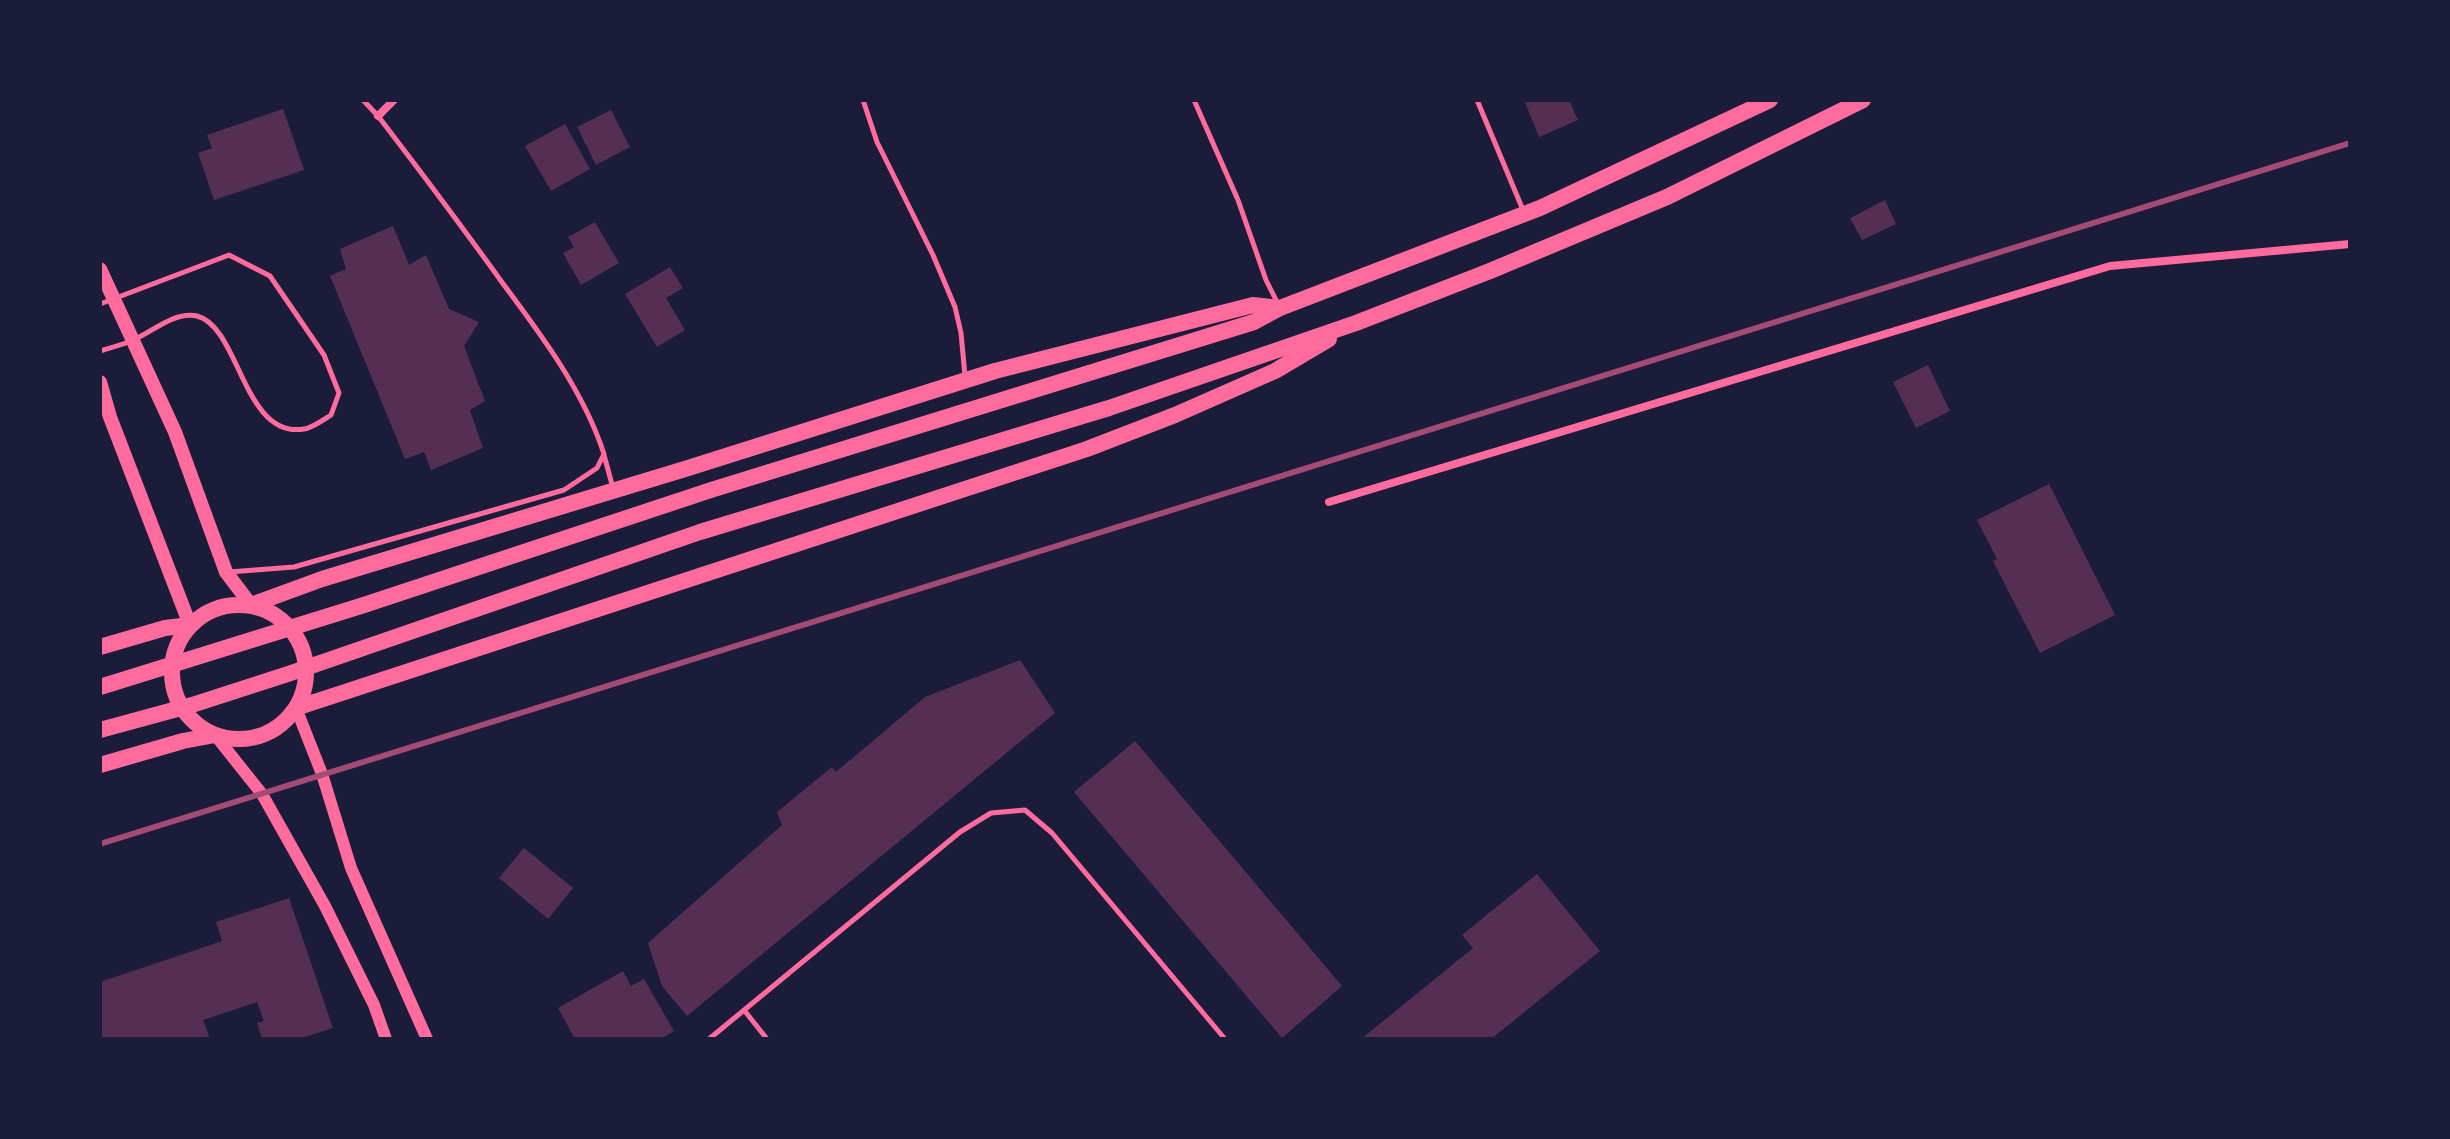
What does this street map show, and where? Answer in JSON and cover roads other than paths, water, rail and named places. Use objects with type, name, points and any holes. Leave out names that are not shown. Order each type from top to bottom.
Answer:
[{"type":"highway","points":[[100,687],[364,605],[711,490],[1254,322],[1280,308],[1525,214],[1770,100]]},
{"type":"highway","points":[[100,730],[288,674],[700,532],[1109,408],[1356,323],[1667,197],[1863,100]]},
{"type":"highway","points":[[251,605],[276,615],[294,633],[305,657],[305,683],[296,708],[280,725],[260,736],[238,740],[215,735],[192,721],[177,700],[171,674],[175,648],[190,625],[207,612],[228,605],[251,605],[322,579],[995,371],[1253,305],[1280,308]]},
{"type":"highway","points":[[296,708],[1087,449],[1275,371],[1356,323]]},
{"type":"highway","points":[[100,647],[165,628],[190,625]]},
{"type":"highway","points":[[100,765],[215,735]]},
{"type":"main road","points":[[100,269],[175,432],[226,572],[251,605]]},
{"type":"main road","points":[[100,382],[105,418],[190,625]]},
{"type":"street","points":[[378,116],[394,100]]},
{"type":"street","points":[[1329,502],[2110,266],[2350,244]]},
{"type":"street","points":[[296,708],[322,774],[351,868],[427,1039]]},
{"type":"street","points":[[215,735],[262,794],[304,868],[374,1005],[386,1039]]},
{"type":"lane","points":[[363,100],[537,331],[596,430],[613,491]]},
{"type":"lane","points":[[863,100],[877,142],[955,307],[966,381]]},
{"type":"lane","points":[[1194,100],[1238,200],[1266,280],[1280,308]]},
{"type":"lane","points":[[1477,100],[1525,214]]},
{"type":"lane","points":[[100,304],[229,255],[270,276],[324,355],[339,393],[331,415],[305,429],[282,427],[262,412],[213,325],[196,316],[177,317],[131,341],[100,351]]},
{"type":"lane","points":[[226,572],[294,567],[564,490],[597,468],[604,454]]},
{"type":"lane","points":[[709,1039],[960,832],[991,813],[1025,810],[1052,833],[1225,1039]]},
{"type":"lane","points":[[744,1010],[767,1039]]},
{"type":"railway","points":[[100,844],[2350,143]]}]
